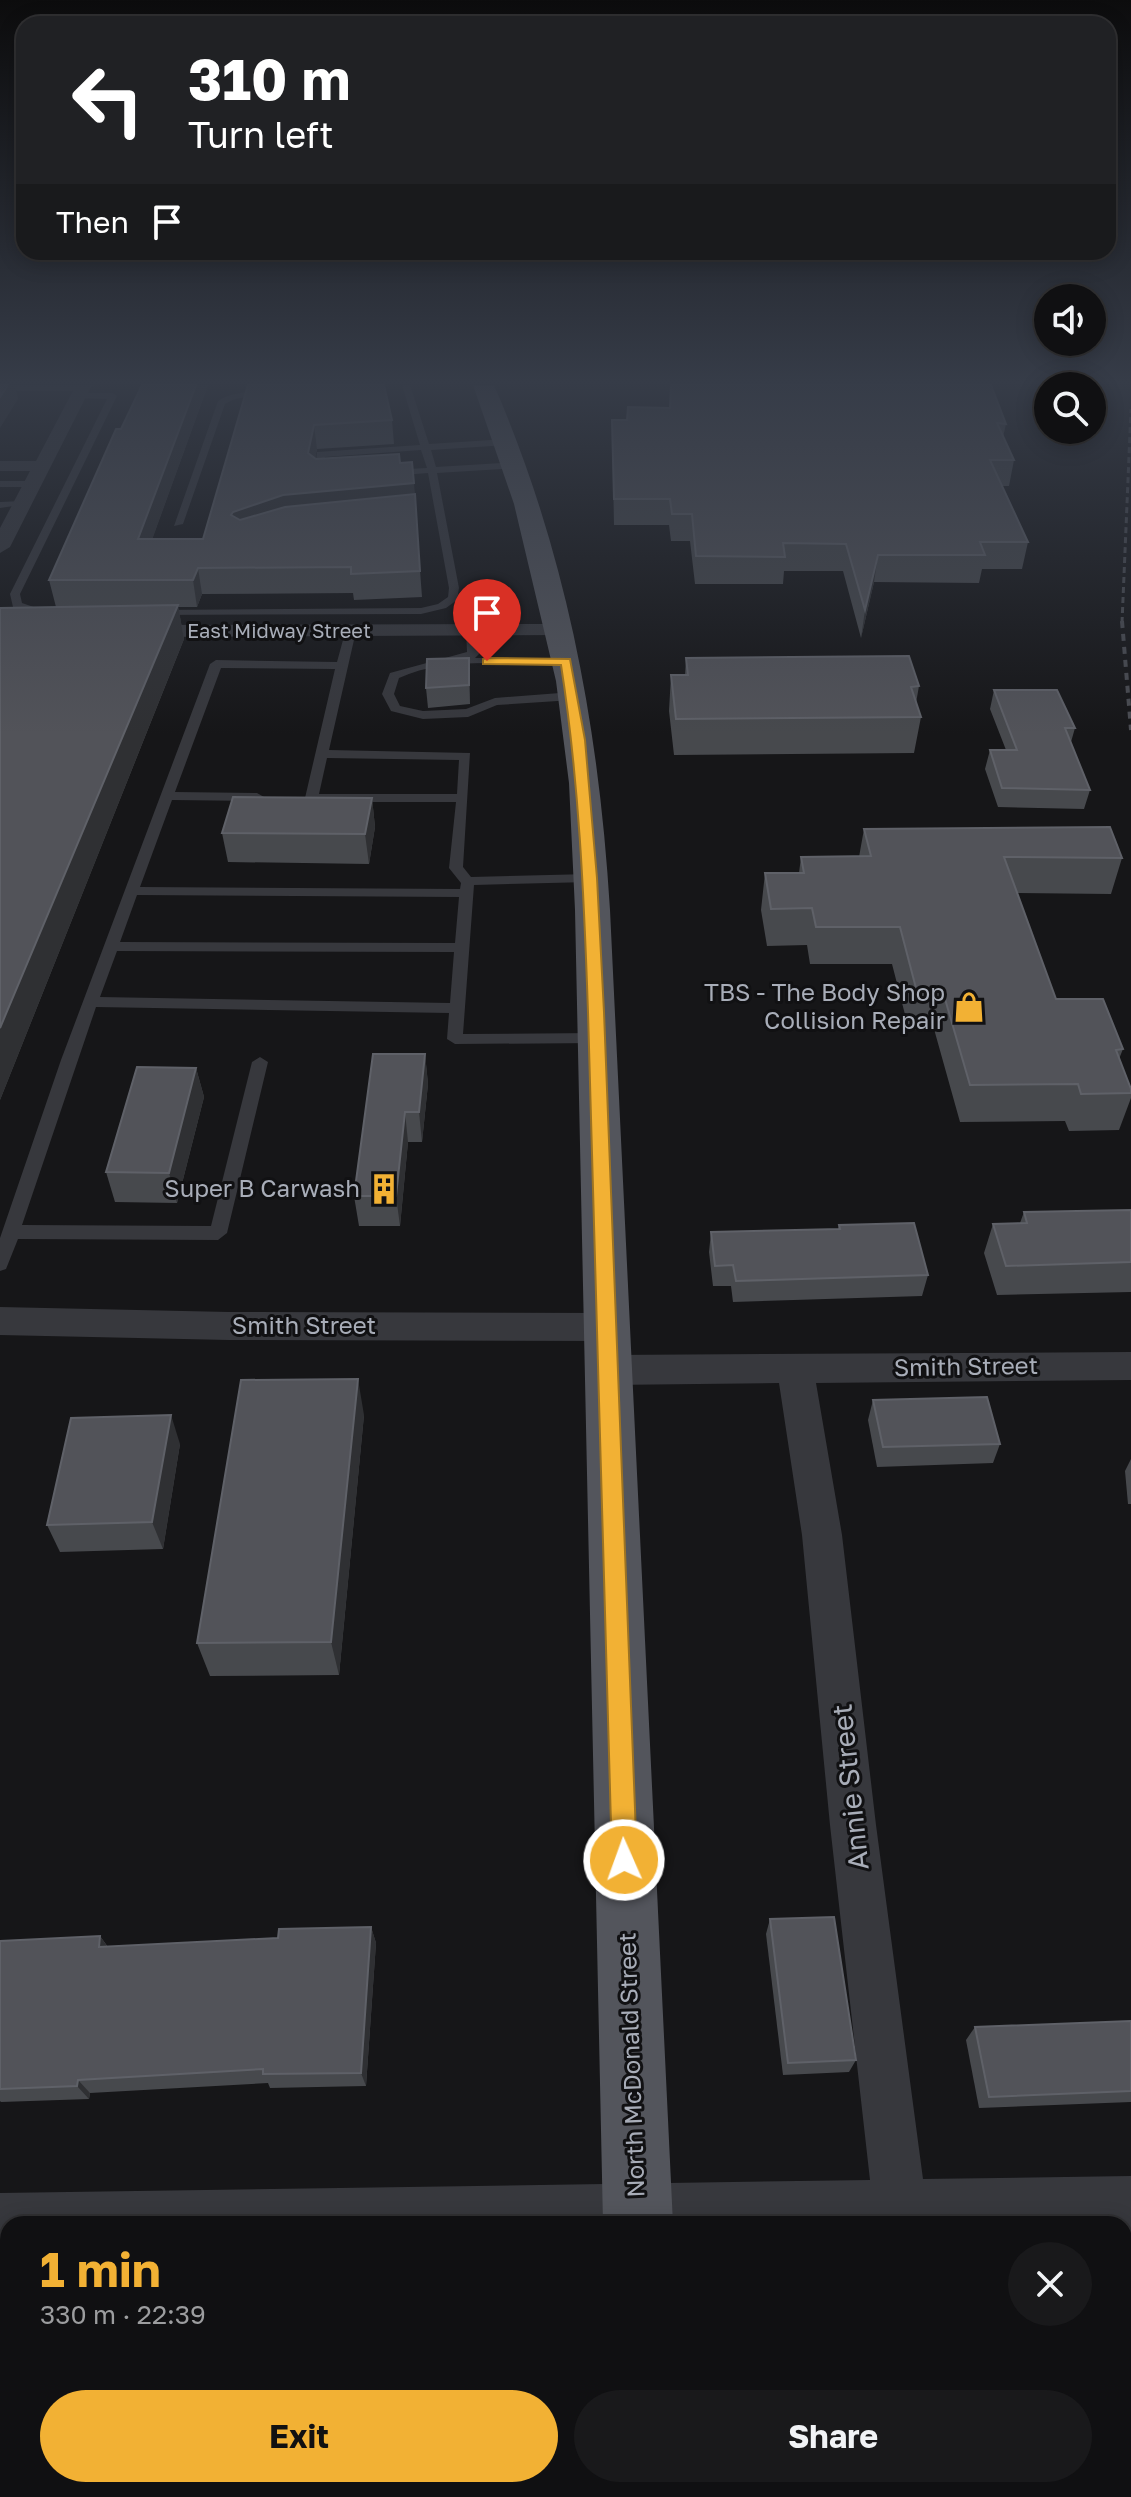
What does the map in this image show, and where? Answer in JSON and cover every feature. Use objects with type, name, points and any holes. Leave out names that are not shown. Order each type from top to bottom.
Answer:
[{"type":"main road","name":"North McDonald Street","points":[[526,502],[543,557],[566,663],[590,878],[638,2216]]},
{"type":"street","points":[[2,538],[22,504]]},
{"type":"street","points":[[16,631],[61,622]]},
{"type":"street","name":"East Midway Street","points":[[111,631],[472,630],[566,663]]},
{"type":"street","name":"Smith Street","points":[[0,1321],[229,1326],[608,1348],[795,1369],[1131,1366]]},
{"type":"street","name":"Annie Street","points":[[795,1369],[822,1535],[853,1825],[900,2205]]},
{"type":"street","points":[[660,2216],[900,2205],[1131,2203]]},
{"type":"lane","points":[[61,502],[14,601],[29,611],[61,622]]},
{"type":"lane","points":[[178,524],[186,502]]},
{"type":"lane","points":[[137,613],[406,612],[442,606],[455,594],[438,502]]},
{"type":"lane","points":[[0,505],[22,504]]},
{"type":"lane","points":[[425,513],[440,511]]},
{"type":"lane","points":[[0,592],[17,592]]},
{"type":"lane","points":[[461,661],[473,654],[472,630]]},
{"type":"lane","points":[[350,631],[321,754],[304,798],[463,798]]},
{"type":"lane","points":[[461,661],[566,663],[495,702],[468,713],[423,715],[395,708],[388,694],[394,676],[412,666],[461,661]]},
{"type":"lane","points":[[0,1264],[90,1002],[216,664],[341,666]]},
{"type":"lane","points":[[321,754],[466,756],[456,868],[466,887],[455,1039],[597,1038]]},
{"type":"lane","points":[[167,796],[268,797]]},
{"type":"lane","points":[[132,891],[466,887],[590,878]]},
{"type":"lane","points":[[111,946],[462,948]]},
{"type":"lane","points":[[90,1002],[457,1008]]},
{"type":"lane","points":[[11,1232],[218,1233],[260,1062]]},
{"type":"building","points":[[84,502],[152,502],[138,539],[203,539],[214,502],[264,502],[233,512],[231,515],[240,520],[285,507],[340,502],[415,502],[420,571],[351,574],[351,567],[198,568],[193,580],[49,580]]},
{"type":"building","points":[[670,502],[1009,502],[1028,542],[980,542],[985,555],[878,555],[865,610],[846,544],[783,543],[785,557],[696,556],[692,514],[672,514]]},
{"type":"building","points":[[178,605],[0,1028],[0,608]]},
{"type":"building","points":[[909,656],[919,686],[911,687],[921,717],[676,719],[671,675],[688,675],[686,658]]},
{"type":"building","points":[[469,658],[469,685],[426,688],[427,659]]},
{"type":"building","points":[[994,690],[1057,690],[1075,728],[1065,728],[1090,790],[1002,788],[990,750],[1017,750]]},
{"type":"building","points":[[233,797],[372,798],[365,834],[222,833]]},
{"type":"building","points":[[1110,827],[1122,858],[1004,857],[1056,999],[1103,999],[1123,1049],[1116,1050],[1131,1093],[1081,1094],[1078,1084],[970,1085],[943,992],[917,992],[900,927],[816,927],[812,908],[771,909],[765,873],[804,873],[801,857],[871,856],[864,829]]},
{"type":"building","name":"Super B Carwash","points":[[373,1054],[425,1054],[419,1112],[405,1112],[396,1196],[354,1196]]},
{"type":"building","points":[[137,1067],[196,1068],[169,1173],[106,1172]]},
{"type":"building","points":[[1131,1210],[1131,1262],[1006,1266],[993,1224],[1027,1223],[1024,1212]]},
{"type":"building","points":[[914,1223],[928,1275],[736,1281],[733,1265],[715,1266],[711,1232],[840,1229],[839,1225]]},
{"type":"building","points":[[358,1379],[331,1642],[197,1643],[241,1380]]},
{"type":"building","points":[[987,1397],[1000,1444],[883,1447],[873,1400]]},
{"type":"building","points":[[171,1415],[152,1522],[47,1525],[71,1418]]},
{"type":"building","points":[[834,1917],[856,2060],[788,2063],[770,1919]]},
{"type":"building","points":[[371,1927],[361,2073],[263,2074],[263,2069],[78,2080],[77,2086],[0,2089],[0,1941],[100,1936],[99,1947],[278,1938],[279,1929]]},
{"type":"building","points":[[1131,2021],[1131,2091],[989,2097],[975,2027]]},
{"type":"railway","points":[[1122,622],[1127,502]]},
{"type":"railway","points":[[1122,622],[1131,730]]},
{"type":"place","name":"TBS - The Body Shop Collision Repair","points":[[969,1007]]},
{"type":"place","name":"Super B Carwash","points":[[384,1189]]},
{"type":"route","points":[[487,661],[566,662],[579,740],[596,1012],[624,1860]]}]
